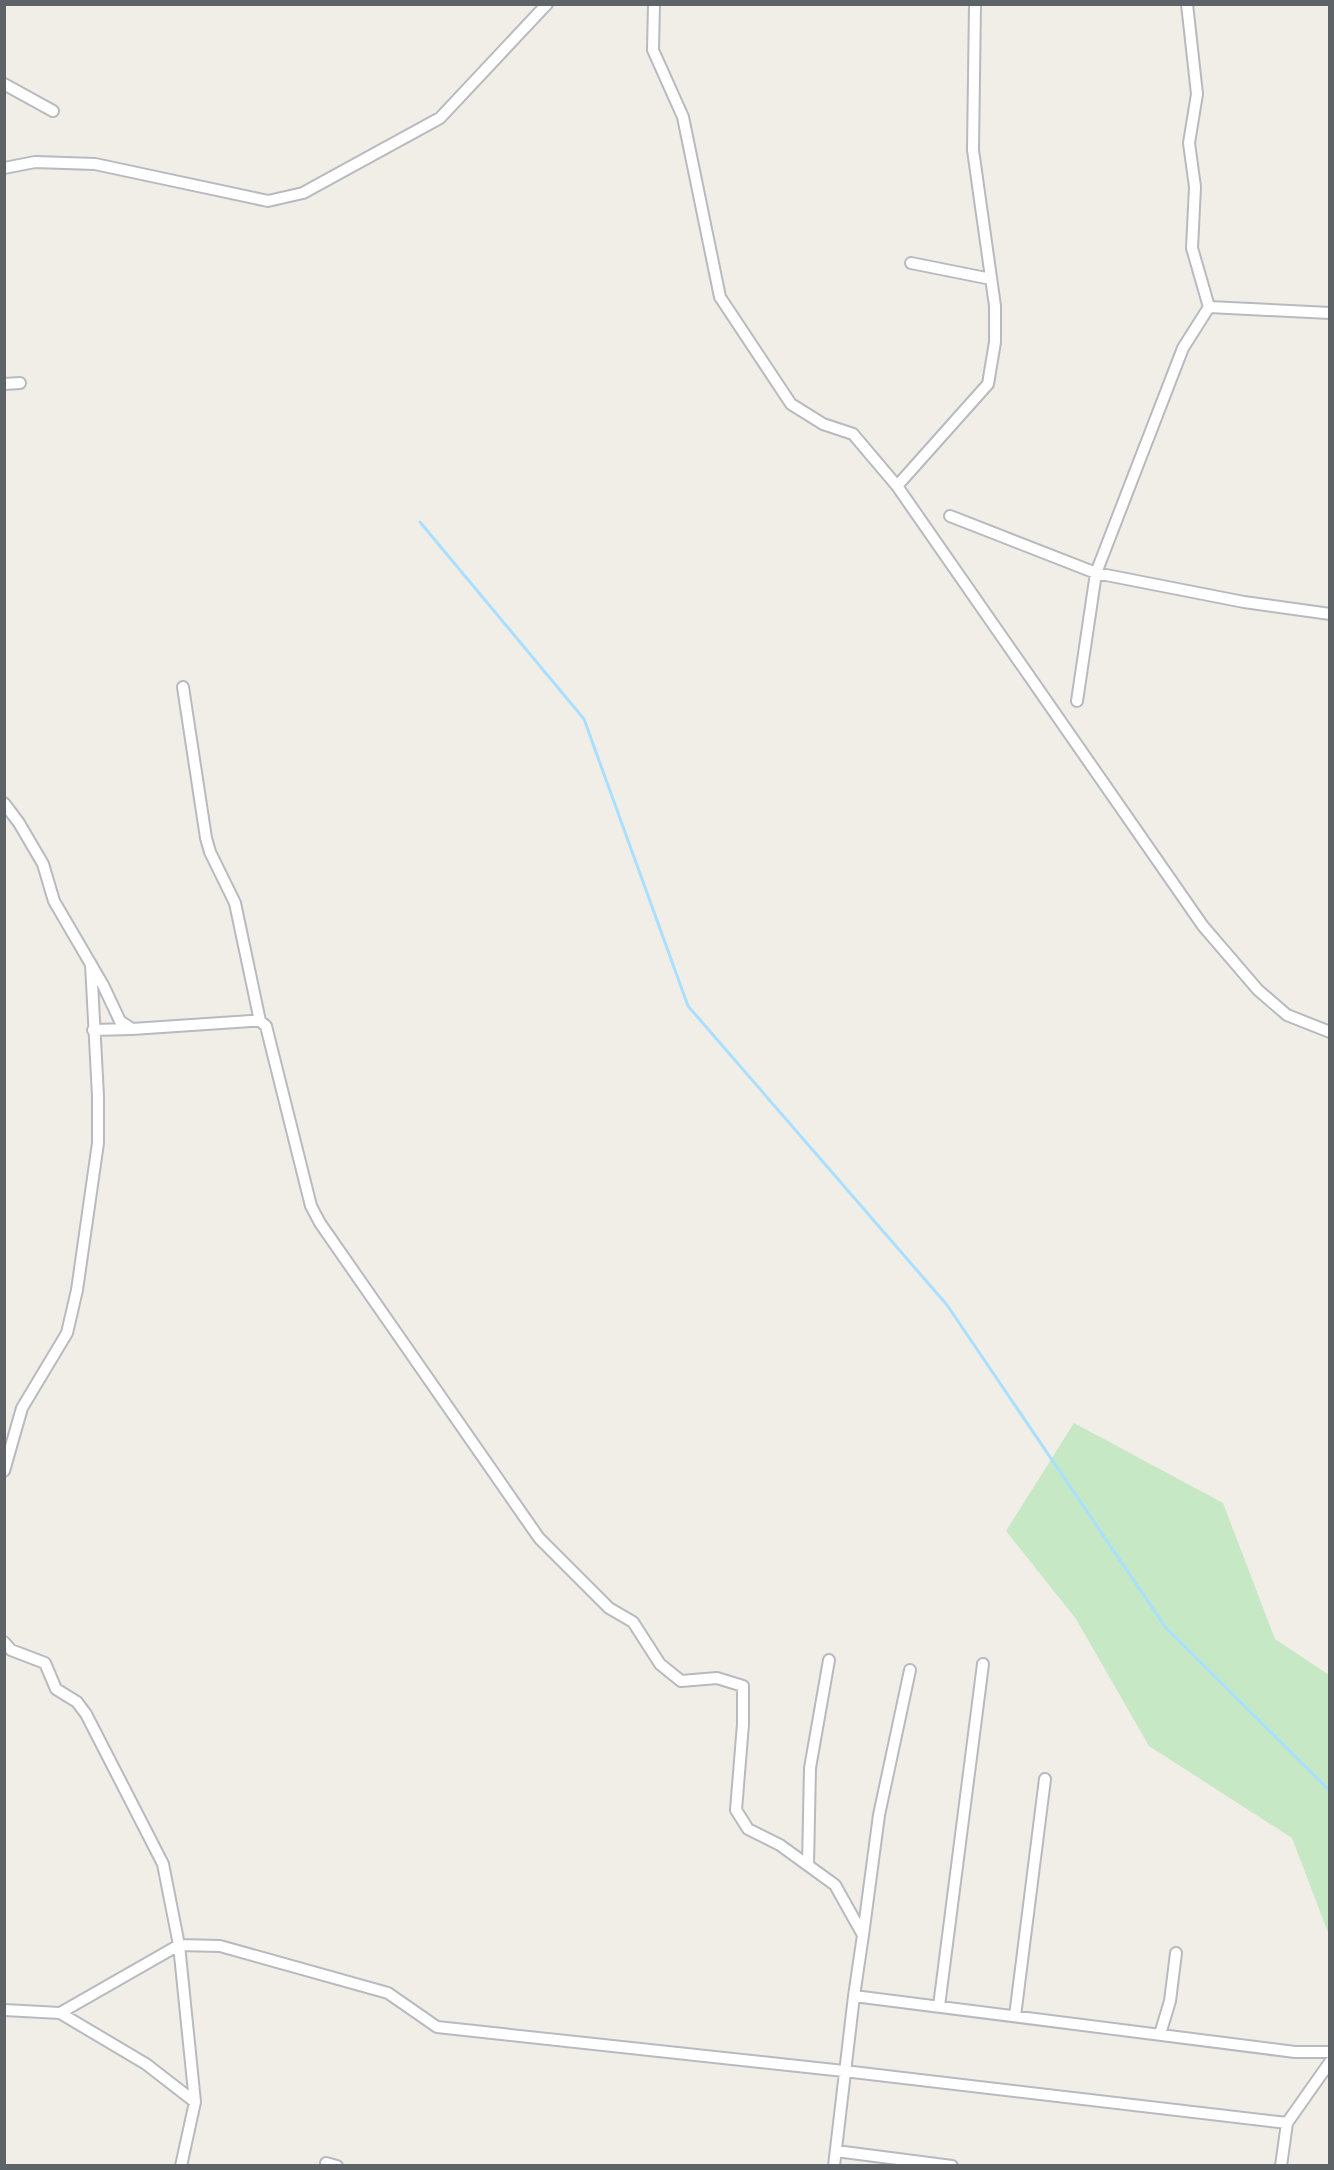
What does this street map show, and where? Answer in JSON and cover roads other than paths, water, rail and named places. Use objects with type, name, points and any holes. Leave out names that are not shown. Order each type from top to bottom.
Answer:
[{"type":"street","points":[[4,168],[35,162],[95,164],[268,201],[303,193],[440,118],[547,4]]},
{"type":"street","points":[[654,4],[653,50],[683,117],[720,297],[791,404],[823,424],[852,434],[897,486],[1203,926],[1258,990],[1287,1015],[1329,1032]]},
{"type":"street","points":[[897,486],[988,384],[995,342],[995,306],[973,150],[975,4]]},
{"type":"street","points":[[1077,701],[1096,573],[1183,348],[1209,308],[1192,248],[1195,187],[1189,143],[1197,94],[1187,4]]},
{"type":"street","points":[[4,84],[53,111]]},
{"type":"street","points":[[911,263],[991,279]]},
{"type":"street","points":[[1209,308],[1329,314]]},
{"type":"street","points":[[4,384],[20,383]]},
{"type":"street","points":[[950,516],[1096,573],[1244,602],[1329,614]]},
{"type":"street","points":[[183,687],[206,838],[210,852],[235,903],[260,1021],[266,1026],[272,1043],[311,1206],[539,1538],[609,1608],[633,1622],[660,1664],[681,1681],[717,1678],[743,1686],[736,1810],[748,1829],[780,1845],[835,1885],[862,1935]]},
{"type":"street","points":[[4,803],[19,823],[43,864],[54,901],[120,1021],[132,1029]]},
{"type":"street","points":[[4,1471],[22,1408],[67,1333],[77,1290],[98,1143],[98,1096],[90,963]]},
{"type":"street","points":[[93,1030],[260,1021]]},
{"type":"street","points":[[4,1642],[11,1650],[45,1663],[56,1689],[77,1702],[86,1714],[163,1864],[179,1945],[195,2102],[181,2166]]},
{"type":"street","points":[[808,1865],[810,1768],[829,1660]]},
{"type":"street","points":[[939,2006],[983,1664]]},
{"type":"street","points":[[834,2166],[844,2071],[879,1815],[910,1670]]},
{"type":"street","points":[[1015,2016],[1044,1779]]},
{"type":"street","points":[[60,2013],[179,1945],[220,1946],[387,1993],[437,2027],[844,2071],[1287,2123]]},
{"type":"street","points":[[1161,2034],[1170,2001],[1176,1953]]},
{"type":"street","points":[[854,1996],[1294,2052],[1329,2052]]},
{"type":"street","points":[[4,2010],[60,2013],[146,2064],[195,2102]]},
{"type":"street","points":[[1281,2166],[1287,2123],[1329,2062]]},
{"type":"street","points":[[836,2151],[952,2166]]},
{"type":"waterway","points":[[420,522],[584,719],[688,1006],[947,1305],[1166,1628],[1330,1791]]}]
